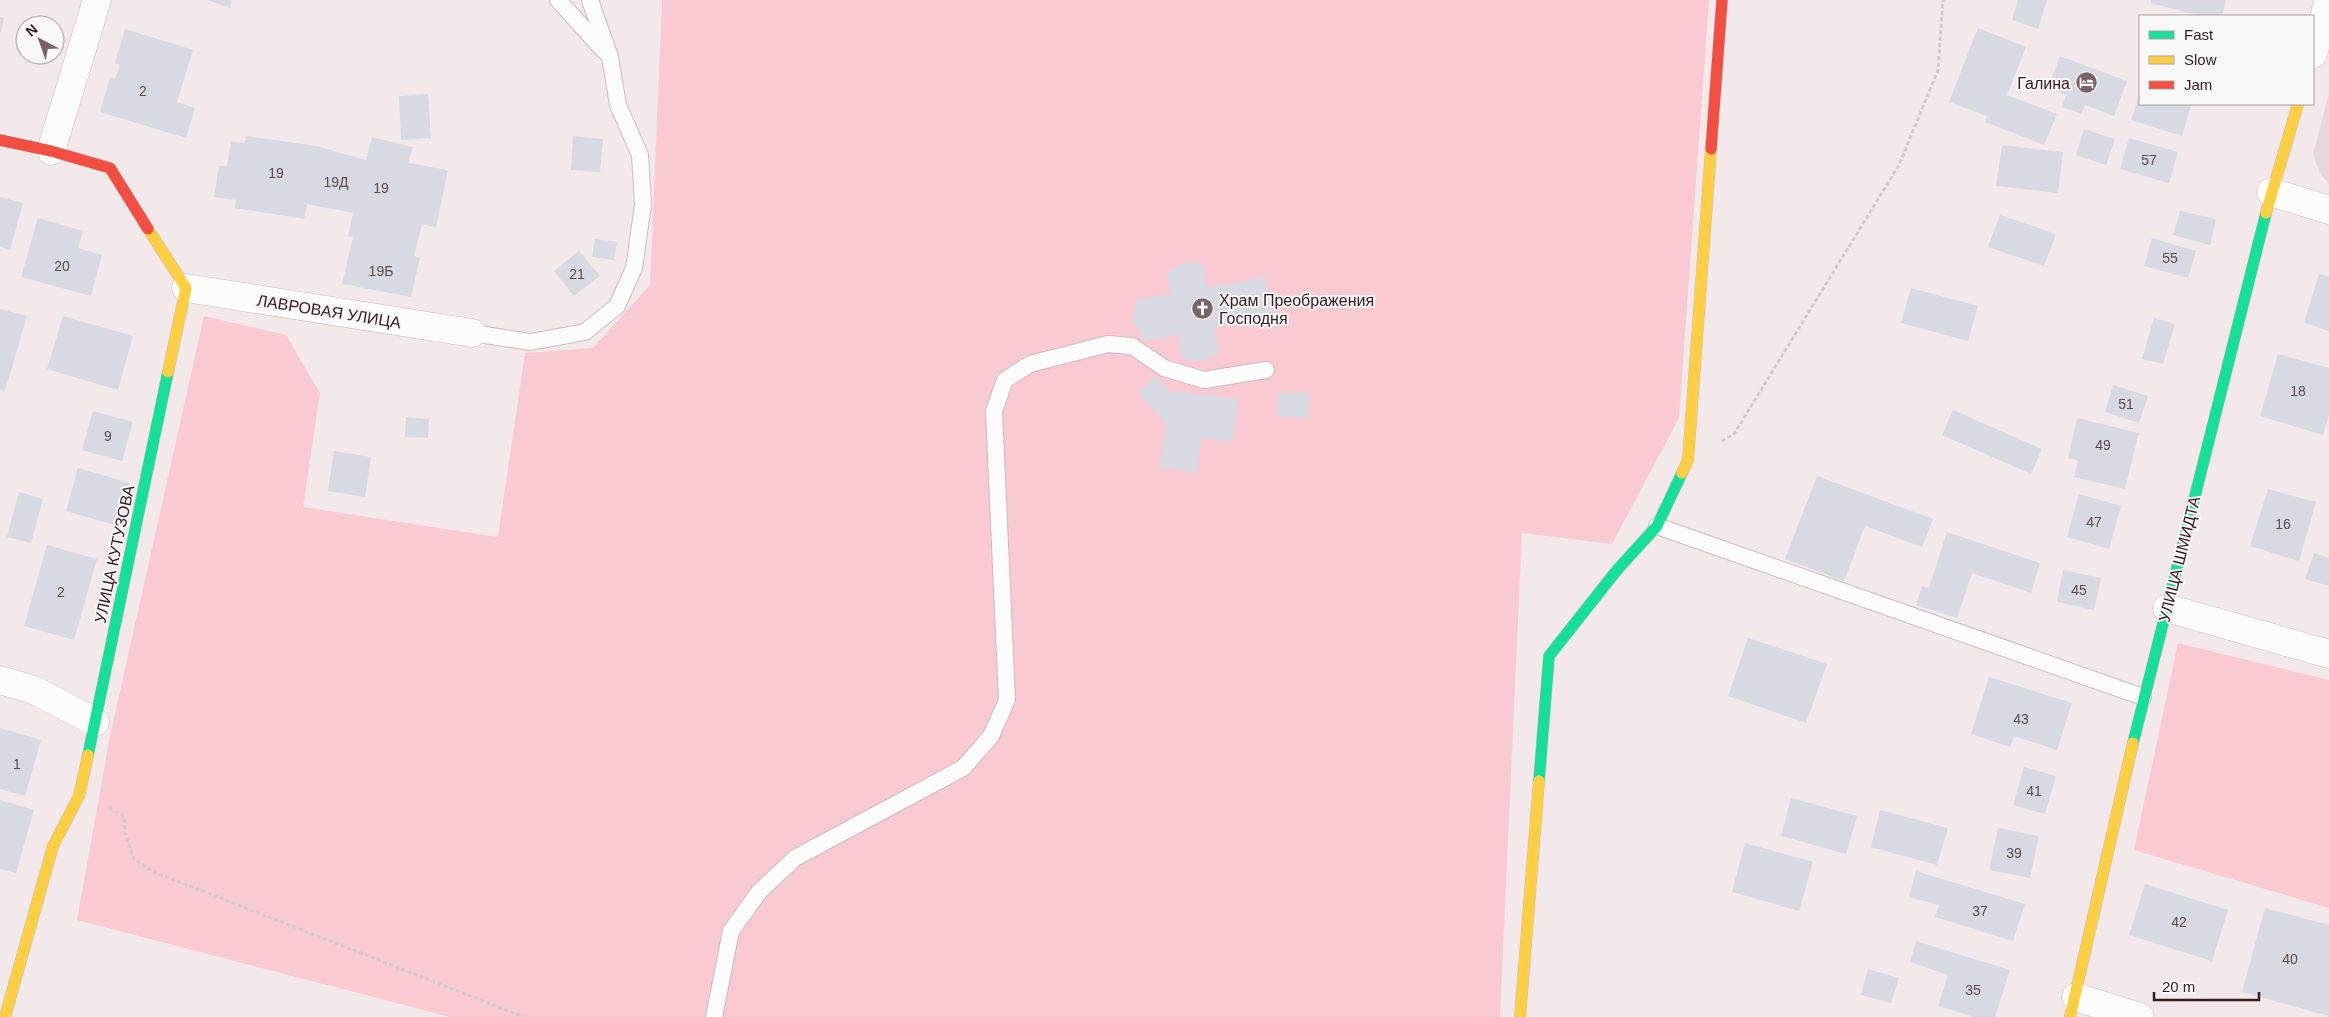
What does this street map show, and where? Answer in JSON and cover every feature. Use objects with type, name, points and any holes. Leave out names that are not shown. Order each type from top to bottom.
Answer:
[{"type":"street","points":[[51,151],[98,0]]},
{"type":"street","points":[[1520,1017],[1549,656],[1617,570],[1656,526],[1688,460],[1722,0]]},
{"type":"street","points":[[2314,51],[2329,0]]},
{"type":"street","name":"УЛИЦА ШМИДТА","points":[[2073,1007],[2143,697],[2271,192],[2298,105]]},
{"type":"street","points":[[0,140],[51,151],[110,168],[186,288]]},
{"type":"street","points":[[2271,192],[2329,210]]},
{"type":"street","name":"ЛАВРОВАЯ УЛИЦА","points":[[186,288],[472,334]]},
{"type":"street","name":"УЛИЦА КУТУЗОВА","points":[[5,1017],[53,846],[78,796],[186,288]]},
{"type":"street","points":[[2167,608],[2329,654]]},
{"type":"street","points":[[0,680],[34,690],[95,722]]},
{"type":"street","points":[[2073,1007],[2140,1017]]},
{"type":"lane","points":[[558,0],[610,57]]},
{"type":"lane","points":[[472,334],[530,342],[585,332],[617,306],[634,268],[643,205],[640,155],[618,105],[610,57],[590,0]]},
{"type":"lane","points":[[714,1017],[731,931],[759,892],[795,858],[963,768],[991,736],[1007,700],[994,411],[1005,380],[1030,364],[1108,344],[1132,346],[1164,368],[1204,380],[1266,370]]},
{"type":"lane","points":[[1656,526],[2143,697]]},
{"type":"path","points":[[1688,460],[1734,434],[1899,165],[1938,70],[1944,0]]},
{"type":"path","points":[[78,796],[99,802],[124,816],[125,833],[134,859],[154,872],[524,1017]]},
{"type":"shaded area","points":[[662,0],[1709,0],[1679,418],[1612,544],[1522,533],[1500,1017],[450,1017],[77,920],[110,736],[204,316],[286,335],[320,393],[303,507],[498,537],[525,353],[593,348],[650,285]]},
{"type":"shaded area","points":[[2329,93],[2329,183],[2320,174],[2313,154]]},
{"type":"shaded area","points":[[2178,643],[2329,680],[2329,908],[2134,850]]},
{"type":"building","points":[[207,0],[232,0],[230,8]]},
{"type":"building","points":[[2018,0],[2047,0],[2038,29],[2012,20]]},
{"type":"building","points":[[2151,0],[2226,0],[2222,15],[2196,15],[2151,3]]},
{"type":"building","points":[[0,17],[4,18],[1,33],[0,32]]},
{"type":"building","points":[[1978,28],[2026,47],[2007,95],[2057,114],[2044,145],[1985,122],[1987,116],[1949,102]]},
{"type":"building","points":[[125,29],[193,50],[177,102],[195,108],[186,138],[100,112],[110,77],[115,79],[120,65],[115,63]]},
{"type":"building","points":[[2060,56],[2127,81],[2114,116],[2085,105],[2081,114],[2062,107],[2066,95],[2048,88]]},
{"type":"building","points":[[428,94],[431,138],[401,140],[399,96]]},
{"type":"building","points":[[2139,96],[2139,105],[2191,105],[2182,136],[2131,120]]},
{"type":"building","points":[[2084,129],[2115,139],[2106,165],[2076,155]]},
{"type":"building","points":[[246,136],[316,146],[366,160],[372,137],[413,147],[408,163],[448,170],[436,227],[422,224],[414,256],[420,257],[411,297],[342,284],[353,237],[348,236],[353,213],[307,204],[304,219],[235,208],[236,200],[214,197],[219,166],[227,166],[231,142],[245,143]]},
{"type":"building","points":[[573,136],[603,139],[600,172],[571,170]]},
{"type":"building","points":[[2129,138],[2178,152],[2169,183],[2120,169]]},
{"type":"building","points":[[2002,145],[2063,152],[2058,193],[1996,186]]},
{"type":"building","points":[[0,197],[23,203],[10,250],[0,247]]},
{"type":"building","points":[[2180,211],[2216,219],[2210,245],[2173,235]]},
{"type":"building","points":[[2000,215],[2056,234],[2044,266],[1988,247]]},
{"type":"building","points":[[38,218],[83,231],[78,248],[102,255],[91,296],[21,277]]},
{"type":"building","points":[[2152,238],[2196,251],[2188,278],[2144,266]]},
{"type":"building","points":[[595,239],[617,242],[614,260],[592,257]]},
{"type":"building","points":[[579,251],[600,276],[574,296],[554,271]]},
{"type":"building","name":"Храм Преображения Господня","points":[[1184,262],[1203,265],[1207,288],[1265,277],[1273,318],[1214,328],[1219,352],[1202,362],[1182,358],[1178,335],[1145,341],[1133,322],[1137,300],[1171,294],[1167,272]]},
{"type":"building","points":[[2319,274],[2329,277],[2329,331],[2304,323]]},
{"type":"building","points":[[1911,288],[1978,306],[1968,341],[1901,323]]},
{"type":"building","points":[[0,309],[27,316],[5,391],[0,390]]},
{"type":"building","points":[[63,316],[133,336],[118,390],[47,369]]},
{"type":"building","points":[[2154,318],[2175,324],[2163,364],[2142,359]]},
{"type":"building","points":[[2278,354],[2329,368],[2329,415],[2323,435],[2260,416]]},
{"type":"building","points":[[1156,375],[1170,391],[1238,399],[1233,442],[1201,438],[1197,472],[1160,468],[1166,424],[1138,393]]},
{"type":"building","points":[[2113,385],[2148,396],[2139,423],[2105,412]]},
{"type":"building","points":[[1278,392],[1309,393],[1308,418],[1277,416]]},
{"type":"building","points":[[1953,410],[2042,449],[2031,474],[1942,435]]},
{"type":"building","points":[[93,411],[133,422],[122,461],[82,450]]},
{"type":"building","points":[[406,417],[429,419],[428,438],[405,437]]},
{"type":"building","points":[[2077,418],[2139,433],[2125,489],[2074,477],[2078,460],[2068,458]]},
{"type":"building","points":[[334,451],[371,457],[365,497],[328,491]]},
{"type":"building","points":[[78,468],[130,483],[118,526],[66,511]]},
{"type":"building","points":[[1817,476],[1933,519],[1922,547],[1865,526],[1844,581],[1785,559]]},
{"type":"building","points":[[2268,489],[2316,502],[2299,561],[2250,546]]},
{"type":"building","points":[[19,492],[43,499],[31,543],[7,537]]},
{"type":"building","points":[[2079,494],[2121,506],[2109,549],[2067,537]]},
{"type":"building","points":[[1947,532],[2040,563],[2031,593],[1972,573],[1957,618],[1916,605],[1922,586],[1929,588]]},
{"type":"building","points":[[47,545],[97,559],[74,640],[24,626]]},
{"type":"building","points":[[2314,553],[2329,558],[2329,586],[2305,579]]},
{"type":"building","points":[[2063,570],[2101,578],[2094,610],[2057,602]]},
{"type":"building","points":[[1748,638],[1827,664],[1806,723],[1728,696]]},
{"type":"building","points":[[1989,677],[2072,703],[2057,750],[2014,736],[2010,747],[1971,734]]},
{"type":"building","points":[[0,728],[41,740],[25,796],[0,789]]},
{"type":"building","points":[[2024,767],[2056,776],[2045,814],[2013,805]]},
{"type":"building","points":[[1791,798],[1857,816],[1846,854],[1781,836]]},
{"type":"building","points":[[0,800],[34,810],[16,873],[0,869]]},
{"type":"building","points":[[1880,810],[1948,828],[1937,865],[1871,847]]},
{"type":"building","points":[[1998,828],[2039,836],[2030,878],[1989,870]]},
{"type":"building","points":[[1745,843],[1813,862],[1799,911],[1732,892]]},
{"type":"building","points":[[1916,871],[2025,904],[2013,941],[1935,917],[1939,905],[1909,897]]},
{"type":"building","points":[[2145,884],[2228,910],[2212,961],[2129,935]]},
{"type":"building","points":[[2265,908],[2329,925],[2329,1016],[2242,992]]},
{"type":"building","points":[[1916,941],[2010,970],[1995,1017],[1974,1017],[1938,1006],[1948,975],[1910,962]]},
{"type":"building","points":[[1868,969],[1899,978],[1891,1003],[1861,995]]},
{"type":"traffic: fast","points":[[2133,743],[2266,213]]},
{"type":"traffic: fast","points":[[88,755],[168,372]]},
{"type":"traffic: fast","points":[[1539,781],[1549,656],[1617,570],[1657,526],[1682,473]]},
{"type":"traffic: slow","points":[[2266,213],[2298,105]]},
{"type":"traffic: slow","points":[[1682,473],[1688,460],[1711,149]]},
{"type":"traffic: slow","points":[[148,229],[186,288],[168,372]]},
{"type":"traffic: slow","points":[[2070,1017],[2133,743]]},
{"type":"traffic: slow","points":[[5,1017],[53,846],[79,796],[88,755]]},
{"type":"traffic: slow","points":[[1520,1017],[1539,781]]},
{"type":"traffic: jam","points":[[1711,149],[1722,0]]},
{"type":"traffic: jam","points":[[0,140],[51,151],[110,168],[148,229]]},
{"type":"place","name":"Галина","points":[[2086,83]]},
{"type":"place","name":"Храм Преображения Господня","points":[[1203,309]]}]
